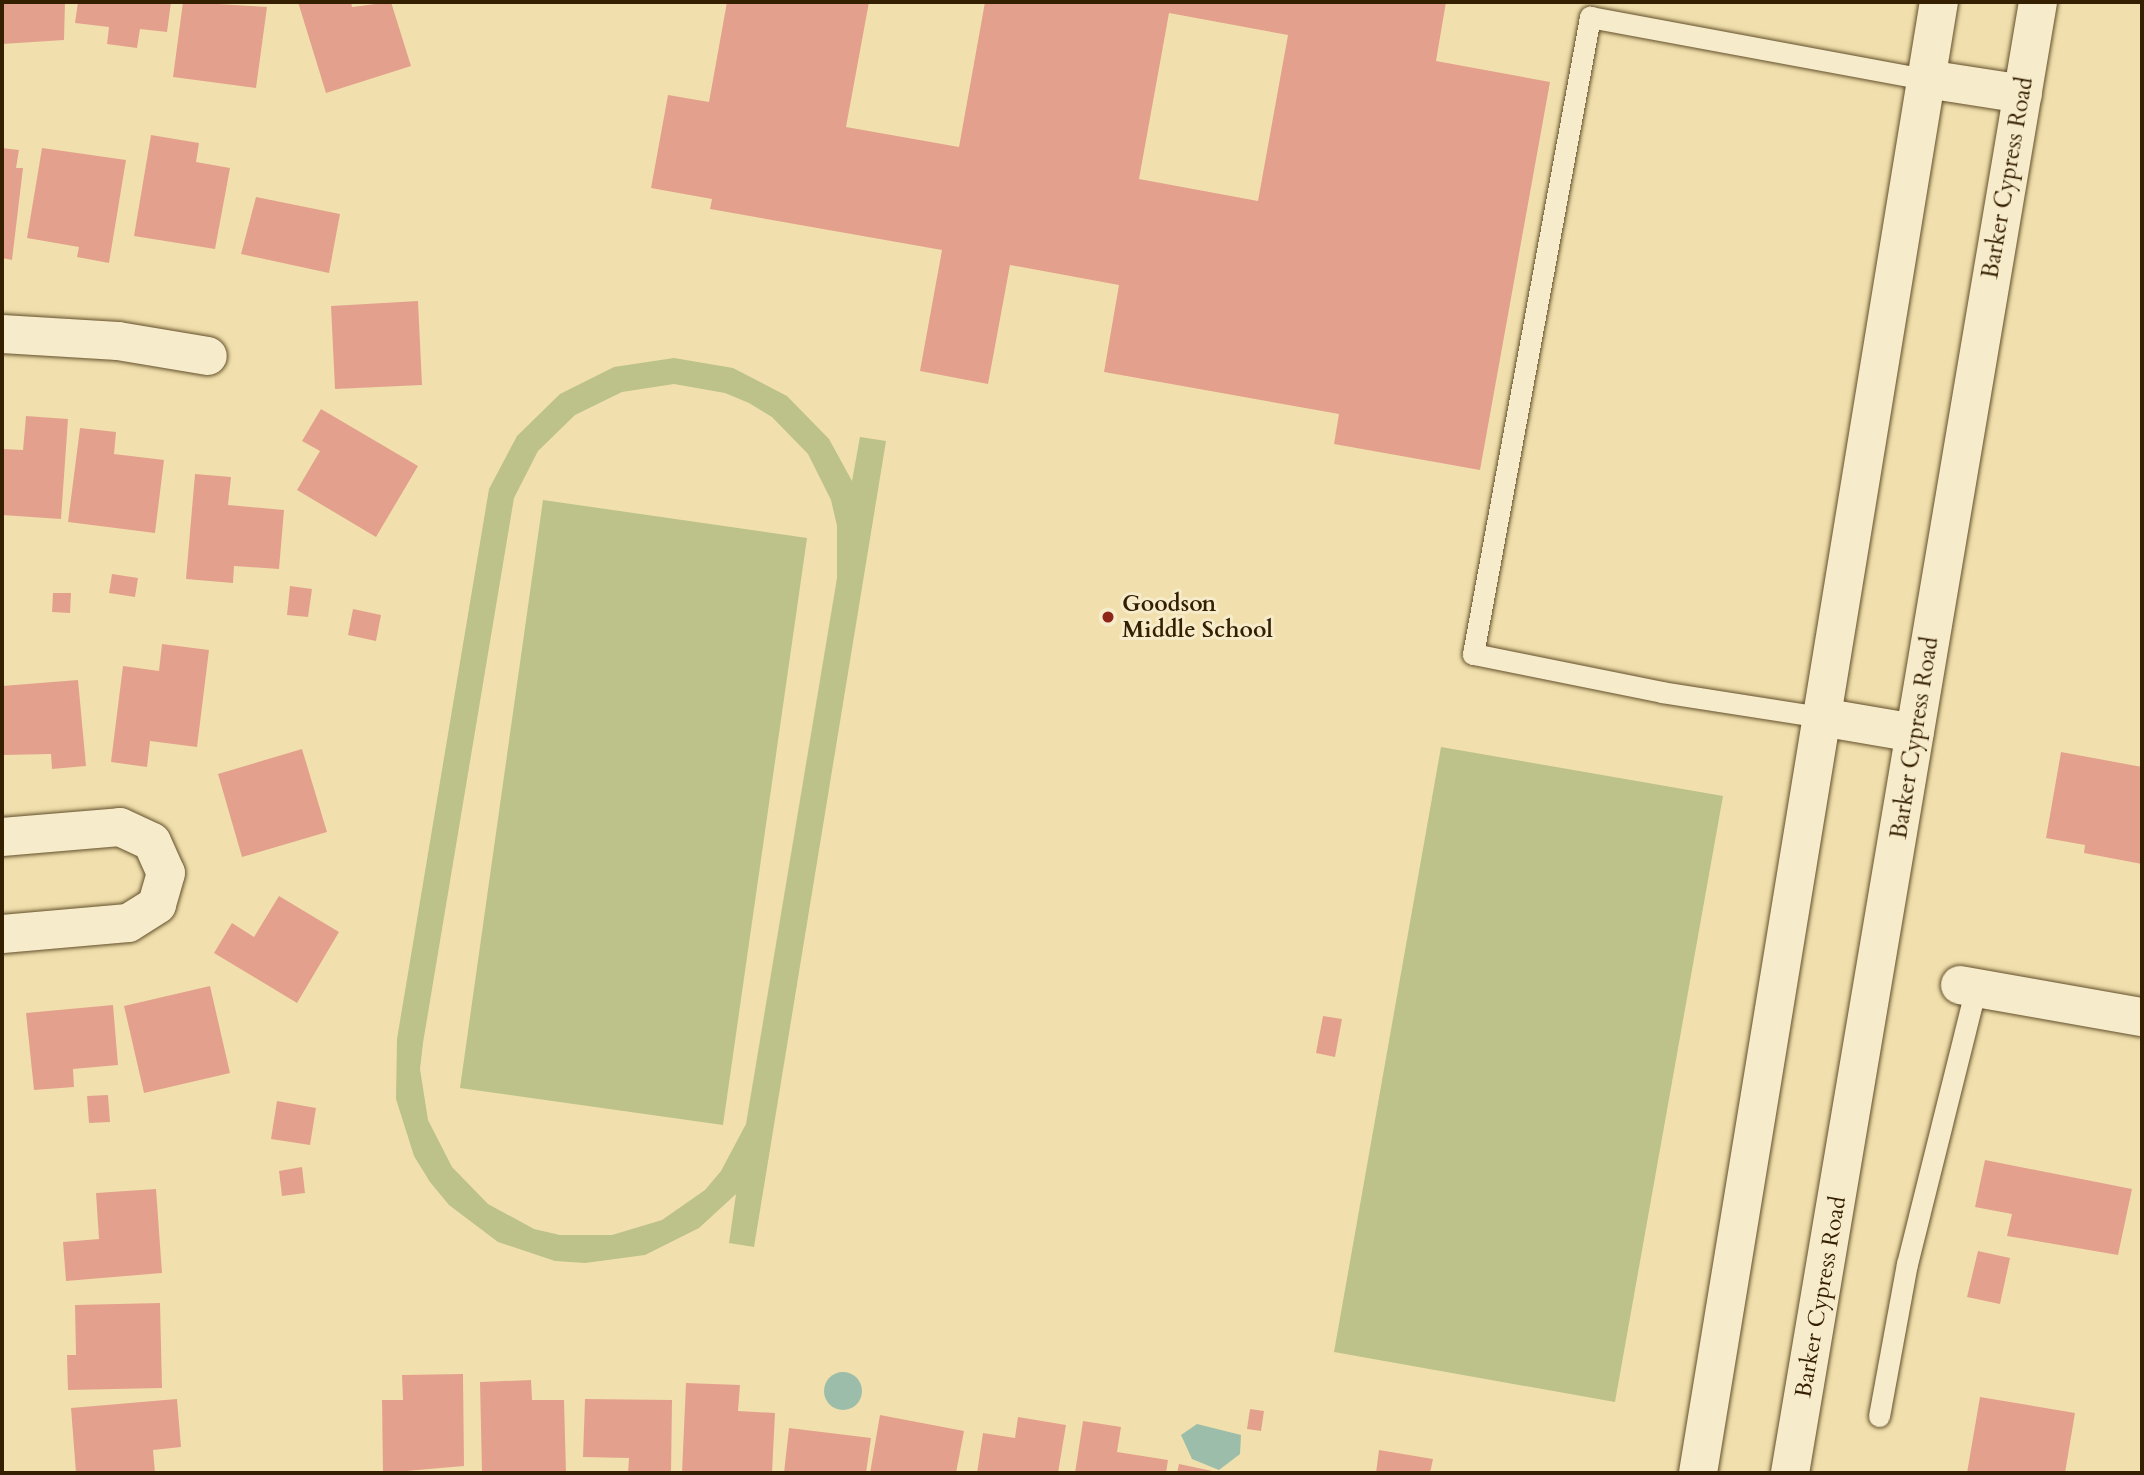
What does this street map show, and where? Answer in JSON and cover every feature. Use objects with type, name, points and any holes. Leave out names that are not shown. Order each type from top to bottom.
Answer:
[{"type":"main road","points":[[1698,1473],[1939,2]]},
{"type":"main road","name":"Barker Cypress Road","points":[[1790,1473],[2038,2]]},
{"type":"main road","points":[[1926,79],[2023,94]]},
{"type":"main road","points":[[2,334],[118,341],[208,356]]},
{"type":"main road","points":[[1821,717],[1915,733]]},
{"type":"main road","points":[[2,837],[120,827],[152,842],[166,873],[157,905],[128,923],[2,934]]},
{"type":"main road","points":[[1968,987],[2142,1017]]},
{"type":"lane","points":[[1821,717],[1662,692],[1474,654],[1590,17],[1926,79]]},
{"type":"lane","points":[[1879,1416],[1907,1264],[1968,987]]},
{"type":"green space","points":[[674,358],[733,368],[787,396],[829,439],[852,481],[860,437],[886,441],[754,1247],[729,1243],[736,1194],[699,1228],[645,1255],[585,1263],[555,1261],[498,1242],[449,1205],[414,1156],[396,1099],[397,1039],[489,489],[517,436],[560,394],[614,367]],"holes":[[[674,384],[725,393],[772,417],[808,454],[831,500],[837,526],[837,578],[746,1124],[721,1171],[705,1190],[662,1220],[612,1235],[560,1235],[534,1229],[488,1204],[452,1167],[428,1120],[420,1069],[514,498],[538,451],[575,415],[622,392]]]},
{"type":"green space","points":[[543,500],[807,538],[723,1125],[460,1088]]},
{"type":"green space","points":[[1441,747],[1723,796],[1615,1402],[1334,1352]]},
{"type":"shaded area","points":[[843,1372],[857,1377],[862,1391],[857,1405],[843,1410],[829,1405],[824,1391],[829,1377]]},
{"type":"shaded area","points":[[1197,1424],[1241,1435],[1240,1454],[1219,1470],[1192,1459],[1181,1435]]},
{"type":"building","points":[[2,2],[65,2],[64,40],[2,44]]},
{"type":"building","points":[[78,2],[171,2],[167,32],[140,29],[137,48],[107,44],[109,27],[75,23]]},
{"type":"building","points":[[183,2],[267,7],[256,88],[173,77]]},
{"type":"building","points":[[298,2],[351,2],[352,7],[391,2],[411,66],[326,93]]},
{"type":"building","points":[[727,2],[869,2],[846,127],[959,147],[985,2],[1446,2],[1436,61],[1550,82],[1480,470],[1334,444],[1339,414],[1104,372],[1119,285],[1010,265],[988,384],[920,371],[942,250],[710,209],[712,199],[651,188],[668,95],[709,102]],"holes":[[[1169,13],[1288,35],[1258,201],[1139,179]]]},
{"type":"building","points":[[151,135],[199,143],[196,162],[230,168],[215,249],[134,236]]},
{"type":"building","points":[[2,148],[19,150],[16,168],[23,168],[12,260],[2,258]]},
{"type":"building","points":[[42,148],[126,160],[109,263],[77,257],[79,247],[27,238]]},
{"type":"building","points":[[256,197],[340,214],[329,273],[241,254]]},
{"type":"building","points":[[418,301],[422,385],[335,389],[331,306]]},
{"type":"building","points":[[321,409],[418,466],[376,537],[297,490],[320,451],[302,441]]},
{"type":"building","points":[[26,416],[68,419],[61,519],[2,515],[2,449],[23,450]]},
{"type":"building","points":[[80,428],[116,432],[114,454],[164,460],[155,533],[68,522]]},
{"type":"building","points":[[195,474],[231,477],[228,505],[284,510],[279,569],[234,566],[233,583],[186,579]]},
{"type":"building","points":[[112,574],[138,578],[135,597],[109,593]]},
{"type":"building","points":[[290,586],[312,589],[308,617],[287,615]]},
{"type":"building","points":[[53,593],[71,593],[70,613],[52,612]]},
{"type":"building","points":[[353,609],[381,615],[376,641],[348,635]]},
{"type":"building","points":[[162,644],[209,650],[197,747],[150,741],[147,767],[111,762],[123,666],[159,671]]},
{"type":"building","points":[[78,680],[86,766],[52,769],[51,754],[3,755],[2,686]]},
{"type":"building","points":[[302,749],[327,832],[242,857],[218,774]]},
{"type":"building","points":[[2061,752],[2142,767],[2142,864],[2084,853],[2085,845],[2046,838]]},
{"type":"building","points":[[279,896],[339,932],[297,1003],[214,953],[232,923],[254,937]]},
{"type":"building","points":[[210,986],[230,1073],[144,1093],[124,1006]]},
{"type":"building","points":[[113,1005],[118,1065],[73,1069],[74,1087],[34,1090],[26,1013]]},
{"type":"building","points":[[1323,1016],[1342,1019],[1335,1057],[1316,1053]]},
{"type":"building","points":[[108,1095],[110,1122],[89,1123],[87,1096]]},
{"type":"building","points":[[277,1101],[316,1108],[310,1145],[271,1139]]},
{"type":"building","points":[[1985,1160],[2132,1189],[2118,1255],[2007,1236],[2012,1214],[1975,1207]]},
{"type":"building","points":[[302,1167],[305,1193],[282,1196],[279,1171]]},
{"type":"building","points":[[156,1189],[162,1273],[66,1281],[63,1242],[99,1239],[96,1193]]},
{"type":"building","points":[[1978,1251],[2010,1258],[2000,1304],[1967,1297]]},
{"type":"building","points":[[160,1303],[162,1388],[68,1390],[67,1355],[76,1355],[75,1305]]},
{"type":"building","points":[[463,1374],[464,1466],[383,1473],[382,1400],[403,1400],[402,1375]]},
{"type":"building","points":[[531,1380],[532,1400],[564,1400],[566,1473],[482,1473],[480,1382]]},
{"type":"building","points":[[686,1383],[740,1385],[738,1411],[775,1413],[772,1473],[682,1473]]},
{"type":"building","points":[[1980,1397],[2075,1413],[2065,1473],[1967,1473]]},
{"type":"building","points":[[177,1399],[181,1447],[153,1450],[155,1473],[76,1473],[71,1408]]},
{"type":"building","points":[[585,1399],[672,1400],[671,1473],[628,1473],[629,1458],[583,1457]]},
{"type":"building","points":[[1250,1409],[1264,1411],[1261,1431],[1247,1429]]},
{"type":"building","points":[[880,1415],[964,1431],[956,1473],[870,1473]]},
{"type":"building","points":[[1018,1417],[1066,1425],[1058,1473],[977,1473],[983,1433],[1015,1438]]},
{"type":"building","points":[[1083,1421],[1121,1427],[1117,1452],[1168,1460],[1166,1473],[1075,1473]]},
{"type":"building","points":[[789,1428],[871,1438],[866,1473],[784,1473]]},
{"type":"building","points":[[1379,1450],[1433,1459],[1430,1473],[1376,1473]]},
{"type":"building","points":[[1179,1464],[1217,1472],[1217,1473],[1177,1473]]},
{"type":"place","name":"Goodson Middle School","points":[[1108,617]]}]
